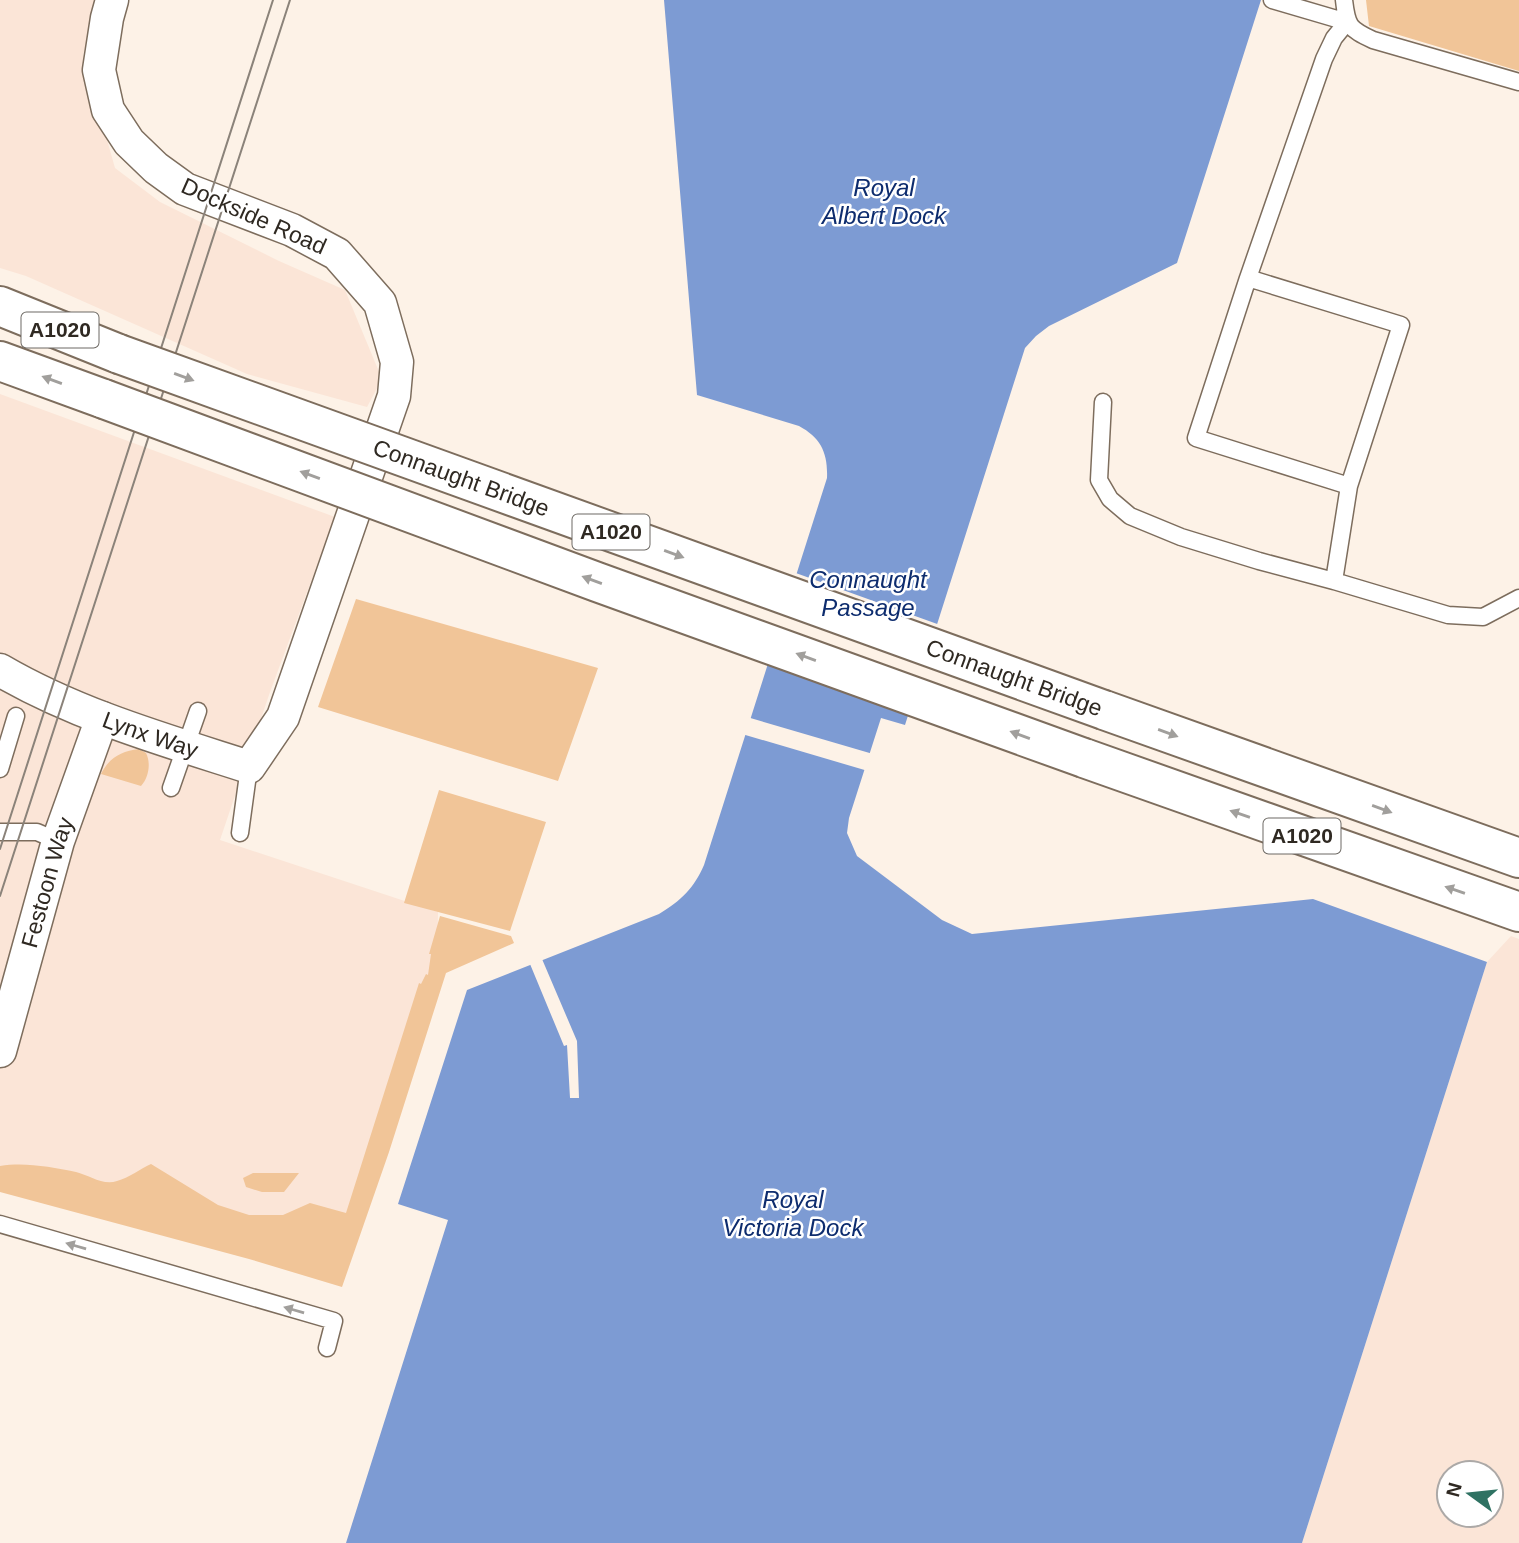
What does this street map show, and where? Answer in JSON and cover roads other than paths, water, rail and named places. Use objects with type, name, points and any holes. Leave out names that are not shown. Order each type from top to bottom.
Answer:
[{"type":"main road","name":"Connaught Bridge","points":[[0,306],[119,354],[1519,858]]},
{"type":"main road","name":"A1020","points":[[0,361],[1216,806],[1519,912]]},
{"type":"street","name":"Dockside Road","points":[[112,0],[99,70],[108,110],[129,142],[156,168],[185,189],[292,230],[337,254],[380,303],[397,362],[394,396],[384,429],[283,717],[249,767]]},
{"type":"street","name":"Lynx Way","points":[[0,670],[27,686],[102,718],[249,767]]},
{"type":"street","name":"Festoon Way","points":[[0,1051],[58,841],[102,718]]},
{"type":"lane","points":[[1272,0],[1346,22],[1356,32],[1373,40],[1519,82]]},
{"type":"lane","points":[[1344,0],[1346,22],[1334,38],[1324,59],[1196,438],[1349,486]]},
{"type":"lane","points":[[1248,278],[1401,325],[1349,486],[1334,581]]},
{"type":"lane","points":[[1103,402],[1099,480],[1110,499],[1130,516],[1181,537],[1448,615],[1483,617],[1519,598]]},
{"type":"lane","points":[[171,788],[198,711]]},
{"type":"lane","points":[[0,769],[16,716]]},
{"type":"lane","points":[[240,833],[249,767]]},
{"type":"lane","points":[[0,832],[37,832],[58,841]]},
{"type":"lane","points":[[0,1224],[334,1321],[327,1348]]},
{"type":"water","name":"Royal Victoria Dock","points":[[664,0],[1261,0],[1177,263],[1049,326],[1025,348],[905,725],[881,718],[849,818],[847,833],[857,856],[942,920],[972,934],[1313,899],[1487,962],[1302,1543],[346,1543],[448,1220],[398,1204],[467,990],[659,914],[680,899],[696,881],[704,865],[827,478],[822,447],[807,431],[799,426],[697,395]]},
{"type":"tram line","points":[[0,849],[273,0]]},
{"type":"tram line","points":[[0,896],[290,0]]},
{"type":"water label","name":"Royal Albert Dock","points":[[884,202]]},
{"type":"water label","name":"Connaught Passage","points":[[868,594]]}]
